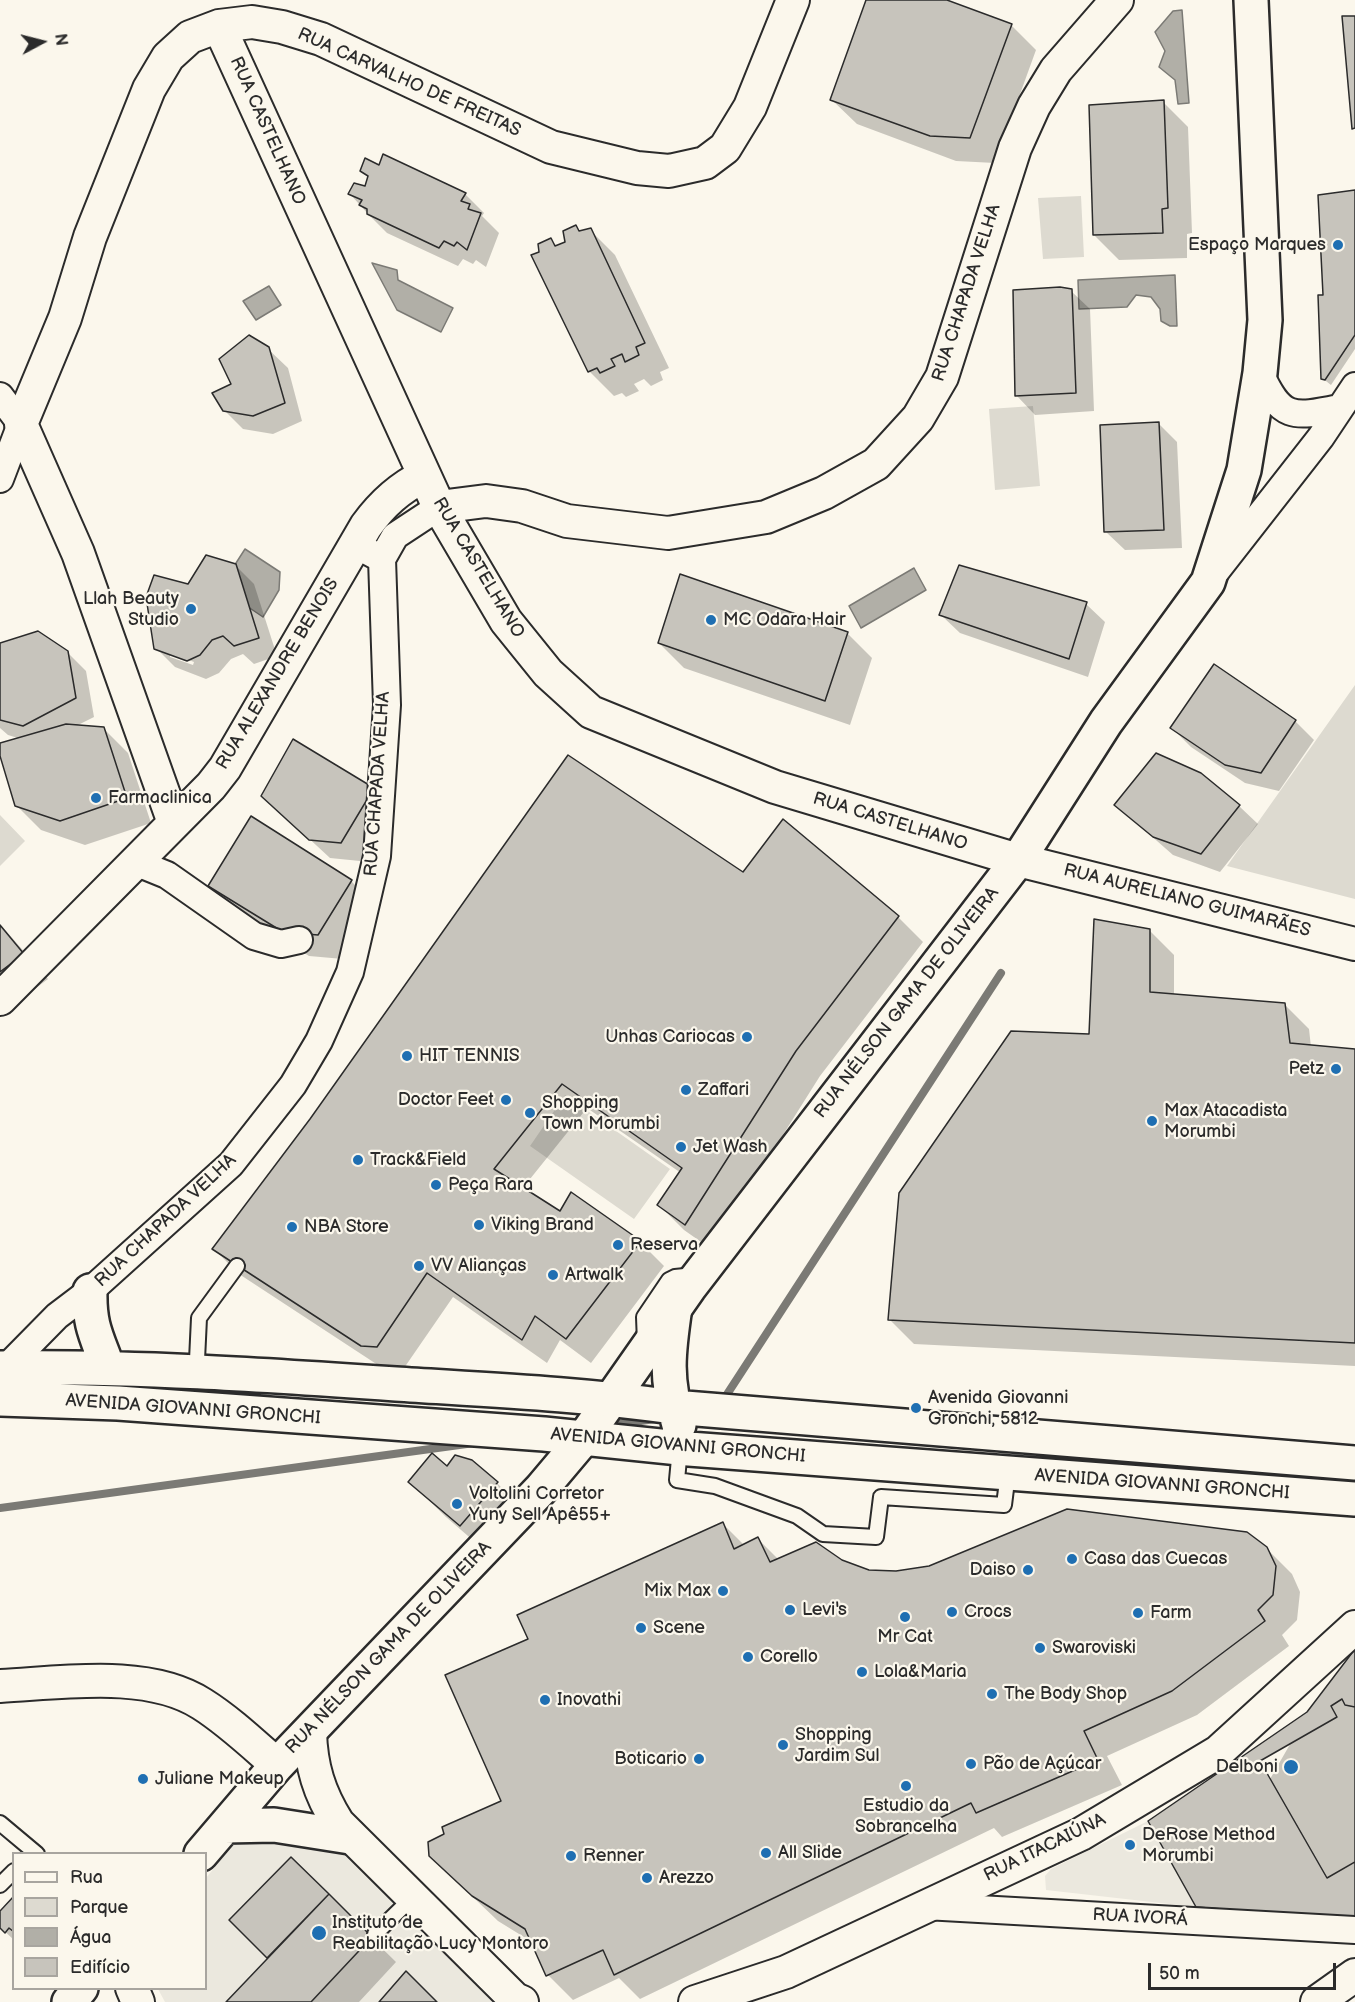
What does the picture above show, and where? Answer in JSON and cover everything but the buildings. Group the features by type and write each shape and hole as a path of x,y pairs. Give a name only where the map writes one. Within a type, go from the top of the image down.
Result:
{"main road":[{"name":"RUA NÉLSON GAMA DE OLIVEIRA","path":"203,1852 277,1765 541,1489 584,1438 675,1307 1018,860 1106,722 1208,582 1244,470 1260,373 1265,320 1251,0"},
{"path":"90,1291 89,1316 94,1337 108,1368"},
{"path":"675,1307 667,1356 673,1407 685,1448"},
{"name":"AVENIDA GIOVANNI GRONCHI","path":"2,1377 108,1368 262,1375 613,1398 673,1407 1342,1461"},
{"name":"AVENIDA GIOVANNI GRONCHI","path":"2,1377 118,1403 1355,1499"},
{"path":"1342,1461 1355,1493"},
{"path":"225,1826 274,1825 350,1837"}],"street":[{"name":"RUA CARVALHO DE FREITAS","path":"0,479 64,318 90,237 149,89 168,57 190,37 219,26 252,22 282,27 321,39 551,147 637,168 669,171 705,163 725,148 750,108 793,0"},
{"name":"RUA CHAPADA VELHA","path":"2,1377 57,1316 90,1291 231,1164 293,1086 319,1041 350,972 377,856 387,705 382,559 395,536 439,507 486,501 522,506 567,521 668,533 766,518 824,493 876,464 918,418 942,377 1015,148 1034,106 1056,70 1117,0"},
{"name":"RUA CASTELHANO","path":"219,26 439,507 506,621 548,673 591,712 775,787 1018,860"},
{"path":"1260,373 1269,393 1281,409 1304,416 1339,408"},
{"path":"1208,582 1321,437 1355,386"},
{"path":"0,396 21,424 78,553 174,823"},
{"name":"RUA ALEXANDRE BENOIS","path":"0,999 174,823 225,768 354,544 378,509 401,487 424,476"},
{"path":"354,544 382,559"},
{"name":"RUA AURELIANO GUIMARÃES","path":"1018,860 1355,944"},
{"path":"135,862 167,875 254,936 281,944 299,940"},
{"name":"RUA ITACAIÚNA","path":"695,2002 786,1972 1081,1834 1218,1752 1355,1628"},
{"path":"0,1686 94,1681 143,1684 179,1692 202,1704 277,1765"},
{"path":"310,1732 313,1771 319,1789 338,1822 350,1837 515,1999 522,2002"},
{"name":"RUA IVORÁ","path":"925,1906 1355,1930"},
{"path":"1317,2002 1355,1975"}],"lane":[{"path":"197,1360 199,1318 237,1266"},
{"path":"647,1349 644,1317 669,1280 675,1277 700,1275"},
{"path":"685,1448 677,1480 715,1486 787,1512 823,1534 876,1537 880,1497 1004,1505 1008,1473"},
{"path":"0,1823 33,1852"},
{"path":"0,1885 12,1873"},
{"path":"375,1934 413,1897"}],"shaded area":[{"name":"DeRose Method Morumbi","path":"1148,1821 1196,1907 1046,1890 1045,1876 1051,1869"},
{"name":"Instituto de Reabilitação Lucy Montoro","path":"240,1836 345,1849 504,2002 165,2002 159,1990 207,1990 207,1877"}],"green space":[{"path":"1081,196 1084,257 1043,259 1038,198"},
{"path":"1033,406 1040,486 995,490 989,409"},
{"path":"1355,685 1355,899 1227,866"},
{"path":"0,815 25,841 0,866"},
{"path":"565,1095 670,1169 634,1219 530,1146"}],"water":[{"path":"1182,10 1189,103 1178,104 1175,80 1159,67 1165,51 1155,32 1173,11"},
{"path":"372,263 397,270 398,280 453,308 441,332 397,310"},
{"path":"1175,275 1177,326 1170,326 1161,321 1160,309 1151,297 1136,295 1127,307 1079,309 1078,280"},
{"path":"269,286 281,305 256,320 243,301"},
{"path":"245,549 280,572 279,590 263,617 220,588"},
{"path":"914,568 926,590 861,628 849,606"}],"waterway":[{"path":"722,1402 1001,973"},
{"path":"605,1426 655,1419"},
{"path":"0,1508 474,1443"}],"place":[{"name":"Espaço Marques","path":"1338,245"},
{"name":"Llah Beauty Studio","path":"191,609"},
{"name":"MC Odara Hair","path":"711,620"},
{"name":"Farmaclinica","path":"96,798"},
{"name":"Unhas Cariocas","path":"747,1037"},
{"name":"HIT TENNIS","path":"407,1056"},
{"name":"Petz","path":"1336,1069"},
{"name":"Zaffari","path":"686,1090"},
{"name":"Doctor Feet","path":"506,1100"},
{"name":"Shopping Town Morumbi","path":"530,1113"},
{"name":"Max Atacadista Morumbi","path":"1152,1121"},
{"name":"Jet Wash","path":"681,1147"},
{"name":"Track&Field","path":"358,1160"},
{"name":"Peça Rara","path":"436,1185"},
{"name":"Viking Brand","path":"479,1225"},
{"name":"NBA Store","path":"292,1227"},
{"name":"Reserva","path":"618,1245"},
{"name":"VV Alianças","path":"419,1266"},
{"name":"Artwalk","path":"553,1275"},
{"name":"Avenida Giovanni Gronchi, 5812","path":"916,1408"},
{"name":"Voltolini Corretor Yuny Sell Apê55+","path":"457,1504"},
{"name":"Casa das Cuecas","path":"1072,1559"},
{"name":"Daiso","path":"1028,1570"},
{"name":"Mix Max","path":"723,1591"},
{"name":"Levi's","path":"790,1610"},
{"name":"Crocs","path":"952,1612"},
{"name":"Farm","path":"1138,1613"},
{"name":"Mr Cat","path":"905,1617"},
{"name":"Scene","path":"641,1628"},
{"name":"Swaroviski","path":"1040,1648"},
{"name":"Corello","path":"748,1657"},
{"name":"Lola&Maria","path":"862,1672"},
{"name":"The Body Shop","path":"992,1694"},
{"name":"Inovathi","path":"545,1700"},
{"name":"Shopping Jardim Sul","path":"783,1745"},
{"name":"Boticario","path":"699,1759"},
{"name":"Pão de Açúcar","path":"971,1764"},
{"name":"Delboni","path":"1291,1767"},
{"name":"Juliane Makeup","path":"143,1779"},
{"name":"Estudio da Sobrancelha","path":"906,1786"},
{"name":"DeRose Method Morumbi","path":"1130,1845"},
{"name":"All Slide","path":"766,1853"},
{"name":"Renner","path":"571,1856"},
{"name":"Arezzo","path":"647,1878"},
{"name":"Instituto de Reabilitação Lucy Montoro","path":"319,1933"}]}
